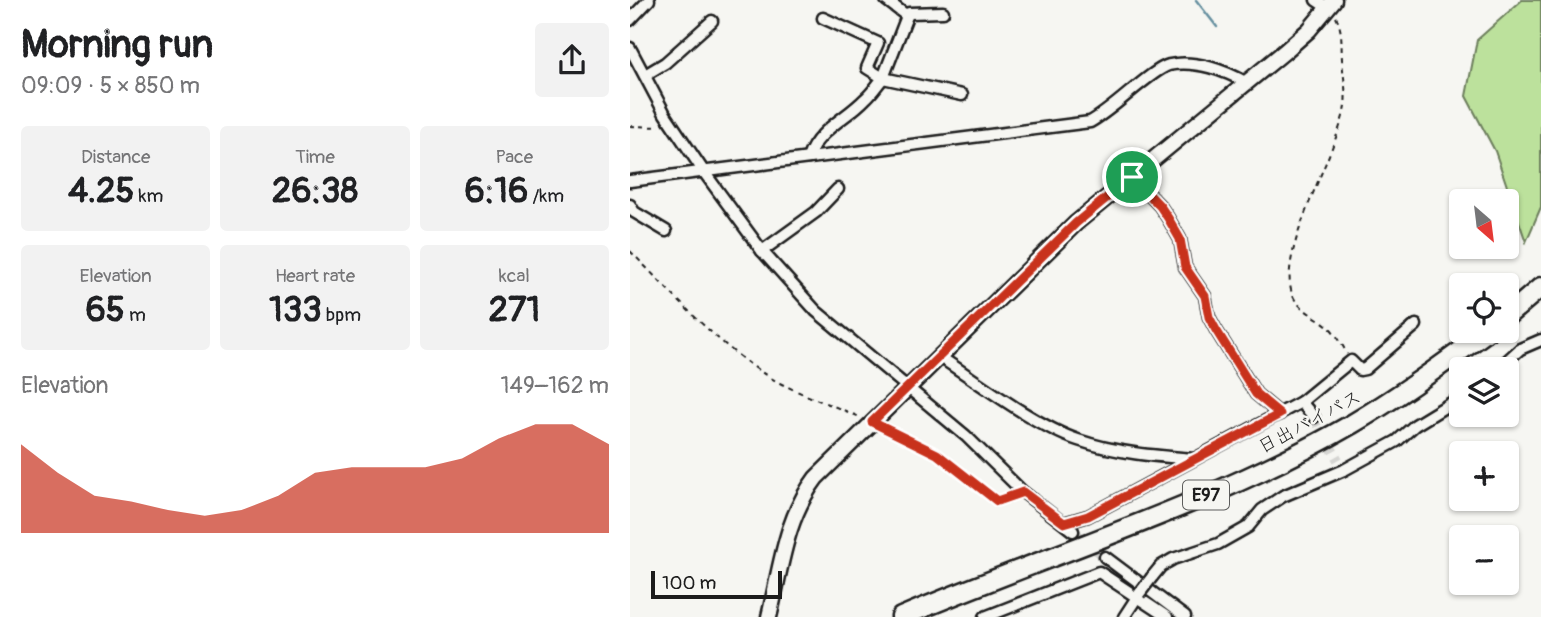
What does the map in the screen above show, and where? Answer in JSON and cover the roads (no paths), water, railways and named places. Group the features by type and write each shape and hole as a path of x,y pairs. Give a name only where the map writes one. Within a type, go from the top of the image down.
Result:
{"highway":[{"path":"1519,306 1541,287"},
{"name":"日出バイパス","path":"901,617 1156,517 1280,461 1352,424 1471,343"}],"street":[{"path":"630,20 649,0"},
{"path":"886,0 907,16"},
{"path":"769,617 791,521 805,492 905,387 940,357 1076,223 1309,30 1326,3"},
{"path":"808,158 812,146 835,123 865,100 883,78 909,13 943,12"},
{"path":"823,18 878,43 867,68 883,78 962,95"},
{"path":"645,75 665,63 712,21"},
{"path":"630,48 672,124 704,172 762,251 817,311 966,436 1023,492 1073,531"},
{"path":"630,181 1090,122 1105,114 1155,73 1169,65 1225,70 1247,83"},
{"path":"1132,177 1160,206 1180,239 1185,267 1205,296 1209,317 1216,330 1256,394 1280,414"},
{"path":"762,251 816,212 838,188"},
{"path":"630,205 634,212 666,232"},
{"path":"1064,523 1088,516 1280,414 1301,402 1351,361 1360,370 1365,369 1416,325"},
{"path":"1512,357 1520,349 1541,340"},
{"path":"940,357 1051,428 1076,440 1123,453 1197,459"},
{"path":"1301,402 1314,417"},
{"path":"1124,617 1161,566 1173,559 1218,544 1248,527 1262,510 1283,496 1344,470 1397,441 1415,425 1449,404"},
{"path":"1338,460 1344,470"},
{"path":"1105,557 1185,617"},
{"path":"985,617 1099,572 1167,617"}],"waterway":[{"path":"1196,0 1217,27"}],"tunnel":[{"path":"1314,417 1338,460"},
{"path":"1073,531 1105,557"}]}
